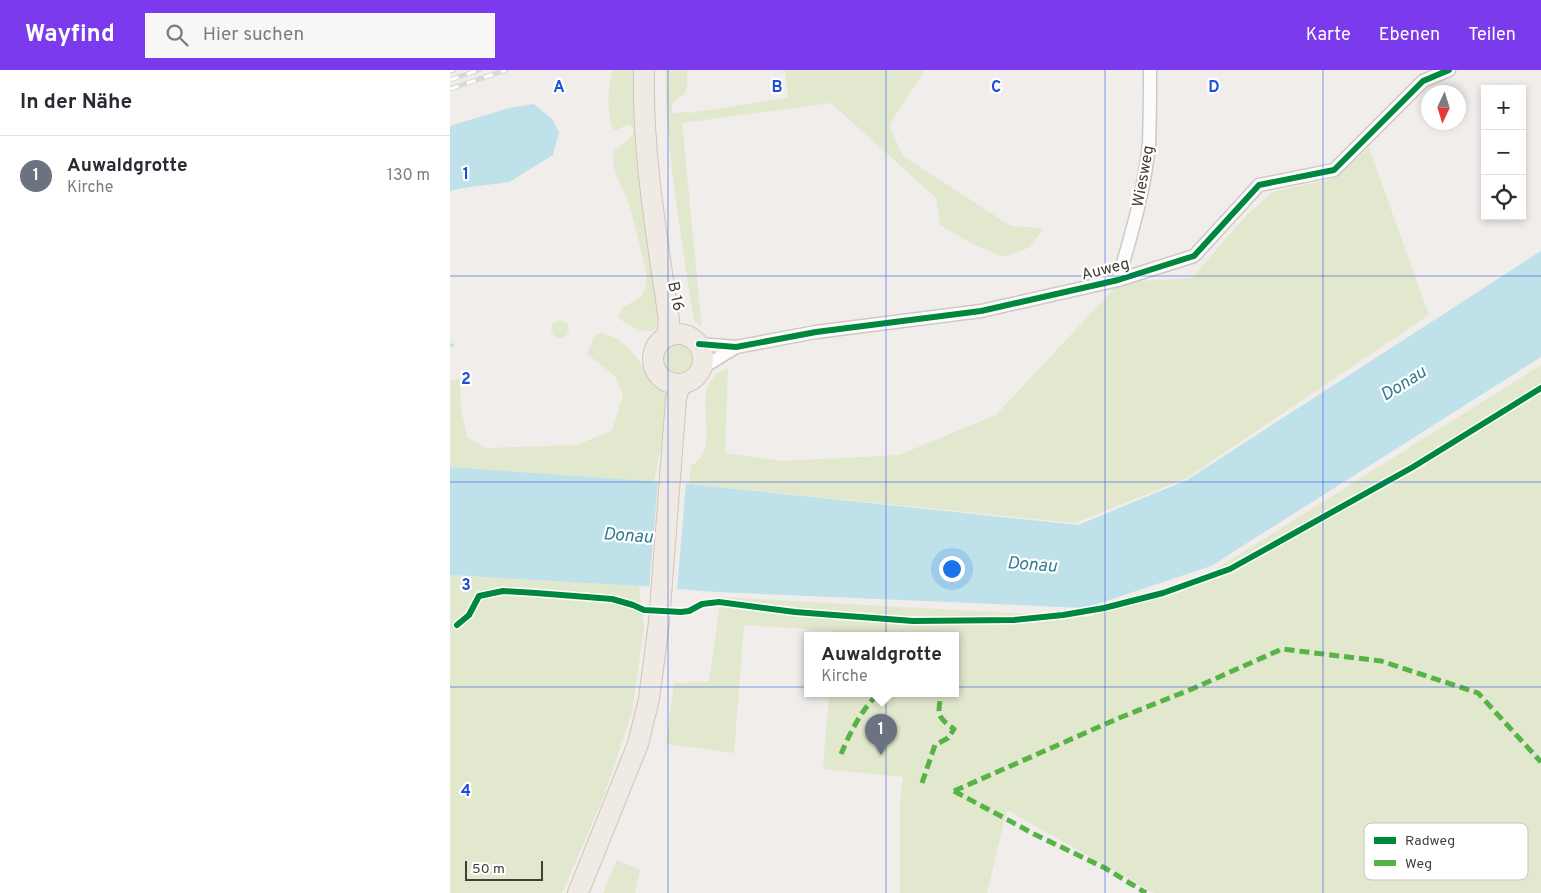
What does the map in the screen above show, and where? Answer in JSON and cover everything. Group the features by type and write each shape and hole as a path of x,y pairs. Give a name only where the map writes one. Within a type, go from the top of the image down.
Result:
{"main road":[{"name":"B 16","path":"644,70 643,116 648,182 669,320 684,338"},
{"name":"B 16","path":"652,70 653,141 669,257 684,338"},
{"name":"B 16","path":"666,299 669,257"},
{"path":"684,338 702,351 704,360 702,368 693,379 680,384 667,382 657,373 654,367 656,347 684,338"},
{"path":"578,893 638,744 649,699 658,622 676,399 680,384"}],"street":[{"name":"Wiesweg","path":"1118,280 1130,238 1146,160 1150,70"},
{"name":"Auweg","path":"684,338 736,347 816,332 981,311 1118,280 1194,256 1259,185 1334,170 1423,81 1450,70"},
{"name":"Auweg","path":"702,368 736,347"}],"green space":[{"path":"613,70 634,70 660,317 655,329 652,331 635,328 618,316 625,306 639,298 642,294 647,277 631,211 613,161 614,151 630,138 634,130 629,124 614,131 611,125 609,101"},
{"path":"665,70 687,70 685,94 677,98 672,105 672,112 676,114 788,98 785,70 925,70 889,125 903,156 1011,226 1044,228 1028,248 1004,257 973,244 940,225 936,198 831,103 682,123 702,327 695,322 691,304 678,217 668,129"},
{"path":"1369,148 1429,315 1185,479 1075,523 689,484 691,465 701,457 706,445 705,402 708,388 714,376 728,368 725,453 783,461 899,455 996,415 1120,282 1192,278 1244,218 1272,192 1332,179"},
{"path":"556,320 564,320 569,325 567,336 556,338 551,333 551,325"},
{"path":"600,333 610,336 625,345 666,396 668,415 665,451 660,451 654,482 450,467 450,380 460,379 461,408 467,437 486,448 577,445 612,430 623,395 616,377 587,354 594,337"},
{"path":"678,342 690,347 695,359 690,371 678,376 666,371 661,359 666,347"},
{"path":"1541,365 1541,893 1154,893 1007,810 987,893 900,893 900,800 903,777 823,769 829,697 959,697 959,632 833,632 744,625 734,753 666,744 674,683 709,682 721,597 1088,617 1211,572"},
{"path":"450,575 639,586 644,627 632,712 604,796 562,893 450,893"},
{"path":"617,860 640,870 635,893 603,893"}],"water":[{"path":"534,104 552,119 559,132 553,155 509,182 450,191 450,126 509,108"},
{"name":"Donau","path":"1541,251 1541,357 1211,566 1085,608 717,592 450,575 450,467 689,484 1078,525 1187,480"}],"pier":[{"path":"658,480 686,482 677,591 649,589"}],"railway":[{"path":"450,71 454,70"},
{"path":"450,80 479,70"},
{"path":"450,89 506,70"}],"marked path":[{"path":"954,791 1282,649 1381,661 1478,693 1541,762"},
{"path":"841,754 862,713 875,697"},
{"path":"922,783 935,745 948,738 954,729 941,718 939,711 940,697"},
{"path":"954,791 1034,834 1105,868 1146,893"}],"cycle path":[{"path":"699,344 736,347 816,332 981,311 1118,280 1194,256 1259,185 1334,170 1423,81 1449,70"},
{"path":"457,625 469,615 479,596 503,591 612,599 644,610 681,612 689,611 702,604 719,602 795,612 913,621 1014,620 1063,615 1104,608 1163,593 1230,569 1413,467 1541,388"}],"place":[{"name":"Auwaldgrotte","path":"881,755"}]}
